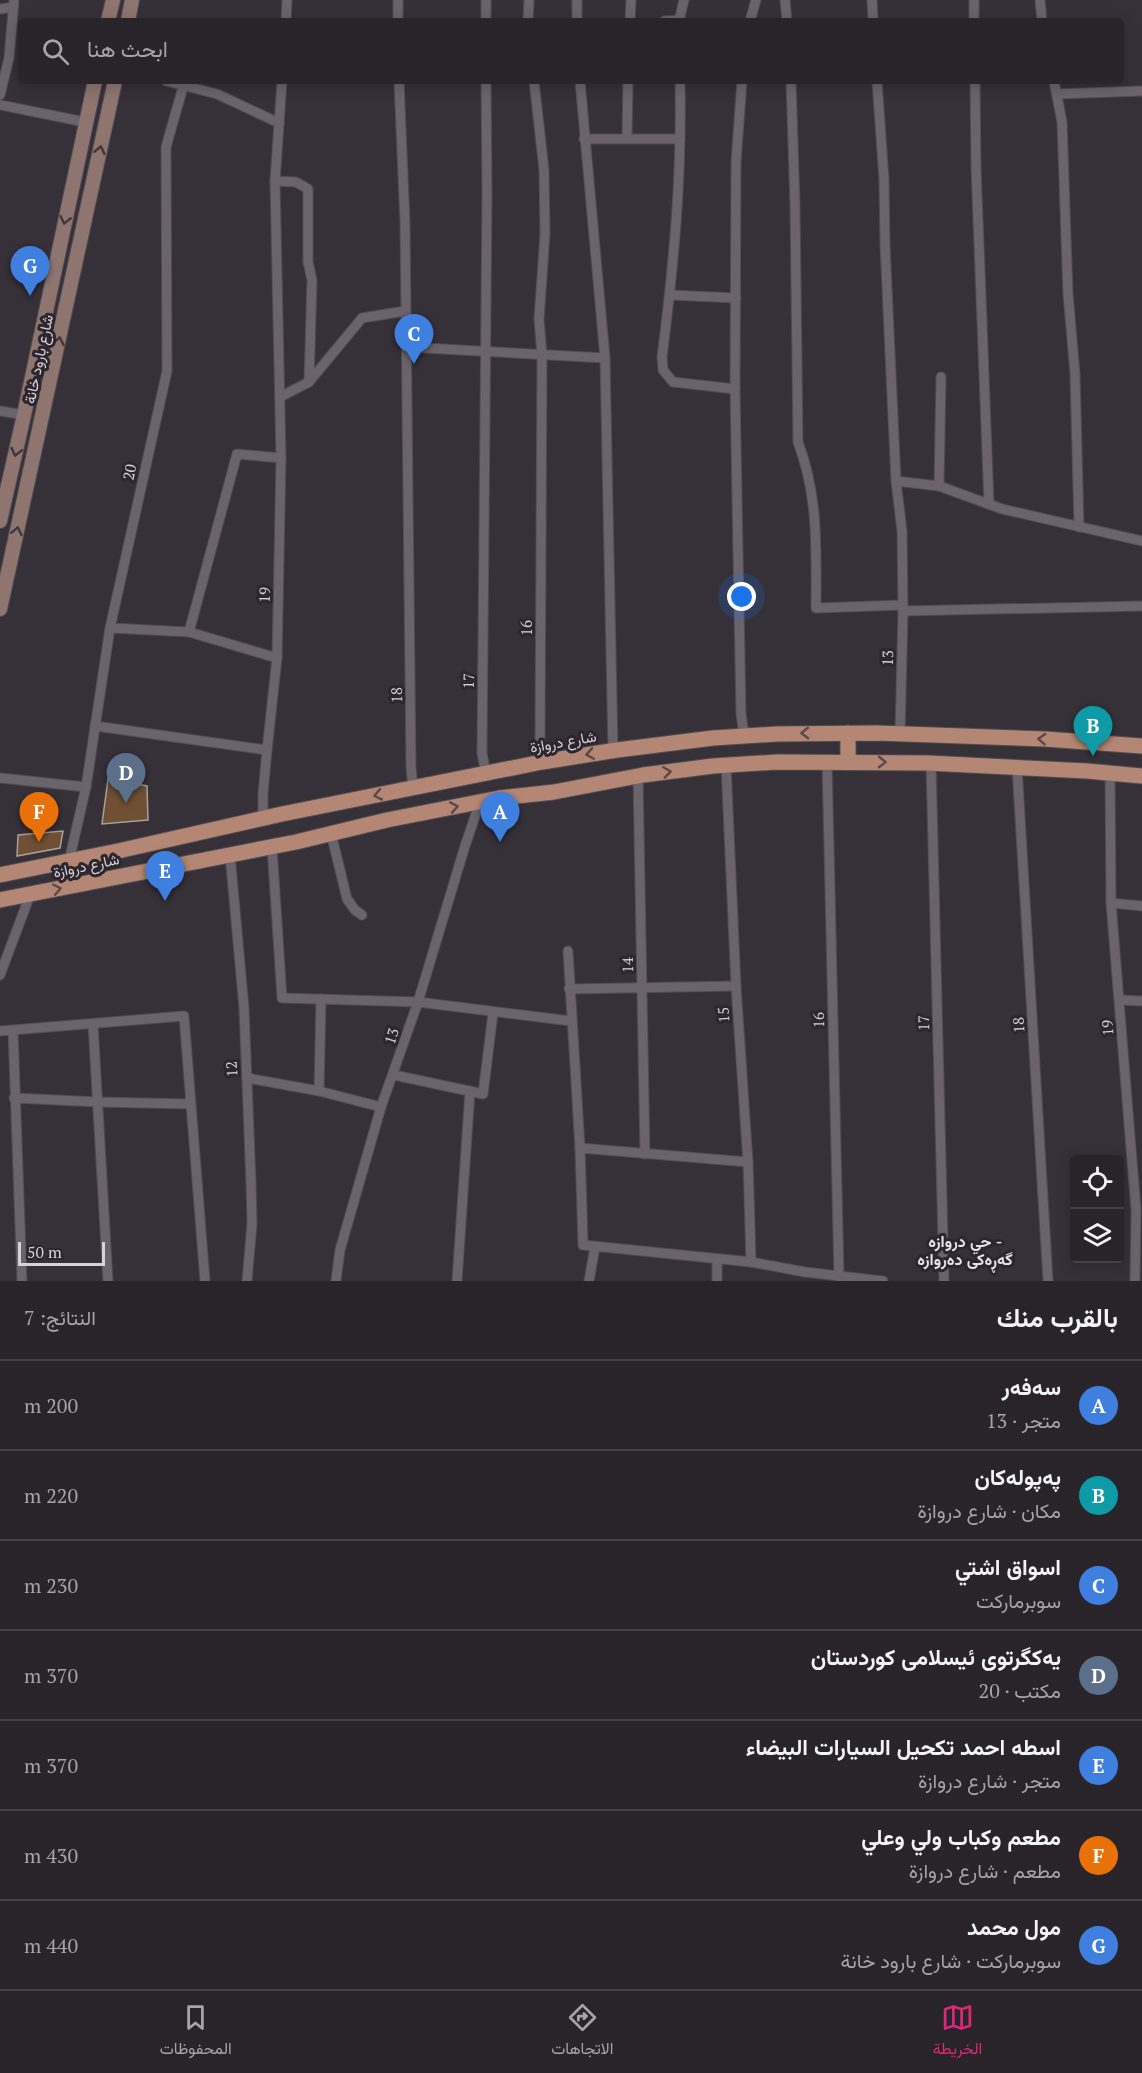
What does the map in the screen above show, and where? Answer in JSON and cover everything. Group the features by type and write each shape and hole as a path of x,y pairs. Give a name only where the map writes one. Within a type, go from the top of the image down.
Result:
{"main road":[{"path":"111,10 128,18 132,0"},
{"name":"شارع بارود خانة","path":"0,521 94,84"},
{"name":"شارع بارود خانة","path":"0,609 114,84"},
{"path":"848,733 848,762"},
{"name":"شارع دروازة","path":"0,875 264,818 542,762 613,750 744,735 900,734 1045,739 1142,747"},
{"name":"شارع دروازة","path":"0,900 272,847 387,820 480,802 638,776 726,765 827,762 931,764 1017,767 1142,776"},
{"path":"0,869 22,870"}],"street":[{"path":"286,18 287,0"},
{"path":"398,0 398,18"},
{"path":"486,0 486,18"},
{"path":"528,18 529,0"},
{"path":"577,0 577,18"},
{"path":"630,18 631,0"},
{"path":"680,18 684,0"},
{"path":"751,18 756,0"},
{"path":"785,0 787,18"},
{"path":"872,0 873,18"},
{"path":"974,0 974,18"},
{"path":"1041,0 1042,18"},
{"path":"0,9 13,3 9,58 0,95"},
{"path":"174,84 217,94 279,123"},
{"name":"19","path":"264,818 263,794 277,658 281,458 275,181 282,84"},
{"name":"18","path":"399,84 405,223 413,788"},
{"name":"17","path":"486,84 482,753 486,774"},
{"name":"16","path":"534,84 544,170 545,234 539,319 542,354 540,741 542,762"},
{"path":"580,84 605,358 613,750"},
{"path":"627,138 628,84"},
{"path":"680,84 676,236 662,357 663,370 673,382 735,389"},
{"path":"742,84 736,162 735,389 741,714 744,735"},
{"path":"791,84 798,442 807,466 816,519 816,608 1142,606"},
{"name":"13","path":"877,84 884,178 896,482 902,531 900,734"},
{"path":"975,84 989,504"},
{"path":"1055,84 1062,122 1068,294 1075,374 1079,527"},
{"name":"20","path":"69,861 86,788 110,628 167,371 166,147 183,87"},
{"path":"1058,94 1142,91"},
{"path":"0,105 85,122"},
{"path":"584,139 680,139"},
{"path":"275,181 296,182 308,189 308,262 312,280 309,382"},
{"path":"670,295 736,298"},
{"path":"279,397 309,382 362,318 405,311"},
{"path":"406,347 605,358"},
{"path":"939,486 942,377"},
{"path":"0,411 24,415"},
{"path":"189,632 237,454 281,458"},
{"path":"896,482 939,486 989,504 1142,541"},
{"path":"110,628 189,632 277,658"},
{"path":"96,726 267,750"},
{"name":"16","path":"827,762 839,1276"},
{"name":"17","path":"931,764 944,1281"},
{"name":"15","path":"726,765 736,986 748,1162 751,1262"},
{"name":"18","path":"1017,767 1048,1281"},
{"name":"19","path":"1110,773 1111,903 1136,1210 1135,1281"},
{"name":"14","path":"638,776 645,1154"},
{"path":"0,778 86,788"},
{"name":"13","path":"336,1281 340,1250 381,1107 418,1002 480,802"},
{"path":"332,833 347,900 362,915"},
{"path":"272,847 282,998 418,1002 571,1021"},
{"name":"12","path":"230,855 244,1008 247,1078 252,1224 247,1281"},
{"path":"0,975 30,895"},
{"path":"1111,903 1142,906"},
{"path":"568,951 580,1148 583,1245 751,1262 805,1277 839,1276 884,1281"},
{"path":"569,989 736,986"},
{"path":"319,1091 321,999"},
{"path":"1120,1000 1142,1001"},
{"path":"394,1075 483,1094 493,1013"},
{"path":"0,1031 184,1016 205,1281"},
{"path":"93,1024 108,1281"},
{"path":"13,1031 22,1281"},
{"path":"247,1078 319,1091 381,1107"},
{"path":"457,1281 470,1091"},
{"path":"14,1098 190,1104"},
{"path":"580,1148 748,1162"},
{"path":"589,1281 595,1247"},
{"path":"717,1259 717,1281"}],"building":[{"path":"108,779 147,786 148,820 102,824"},
{"path":"63,831 60,848 17,856 18,835"}],"place":[{"name":"مول محمد","path":"30,296"},
{"name":"اسواق اشتي","path":"414,364"},
{"name":"پەپولەکان","path":"1093,756"},
{"name":"یەکگرتوی ئیسلامی کوردستان","path":"126,803"},
{"name":"مطعم وكباب ولي وعلي","path":"39,842"},
{"name":"سەفەر","path":"500,842"},
{"name":"اسطه احمد تكحيل السيارات البيضاء","path":"165,901"}],"district":[{"name":"حي دروازه - گەڕەکی دەروازە","path":"965,1250"}]}
